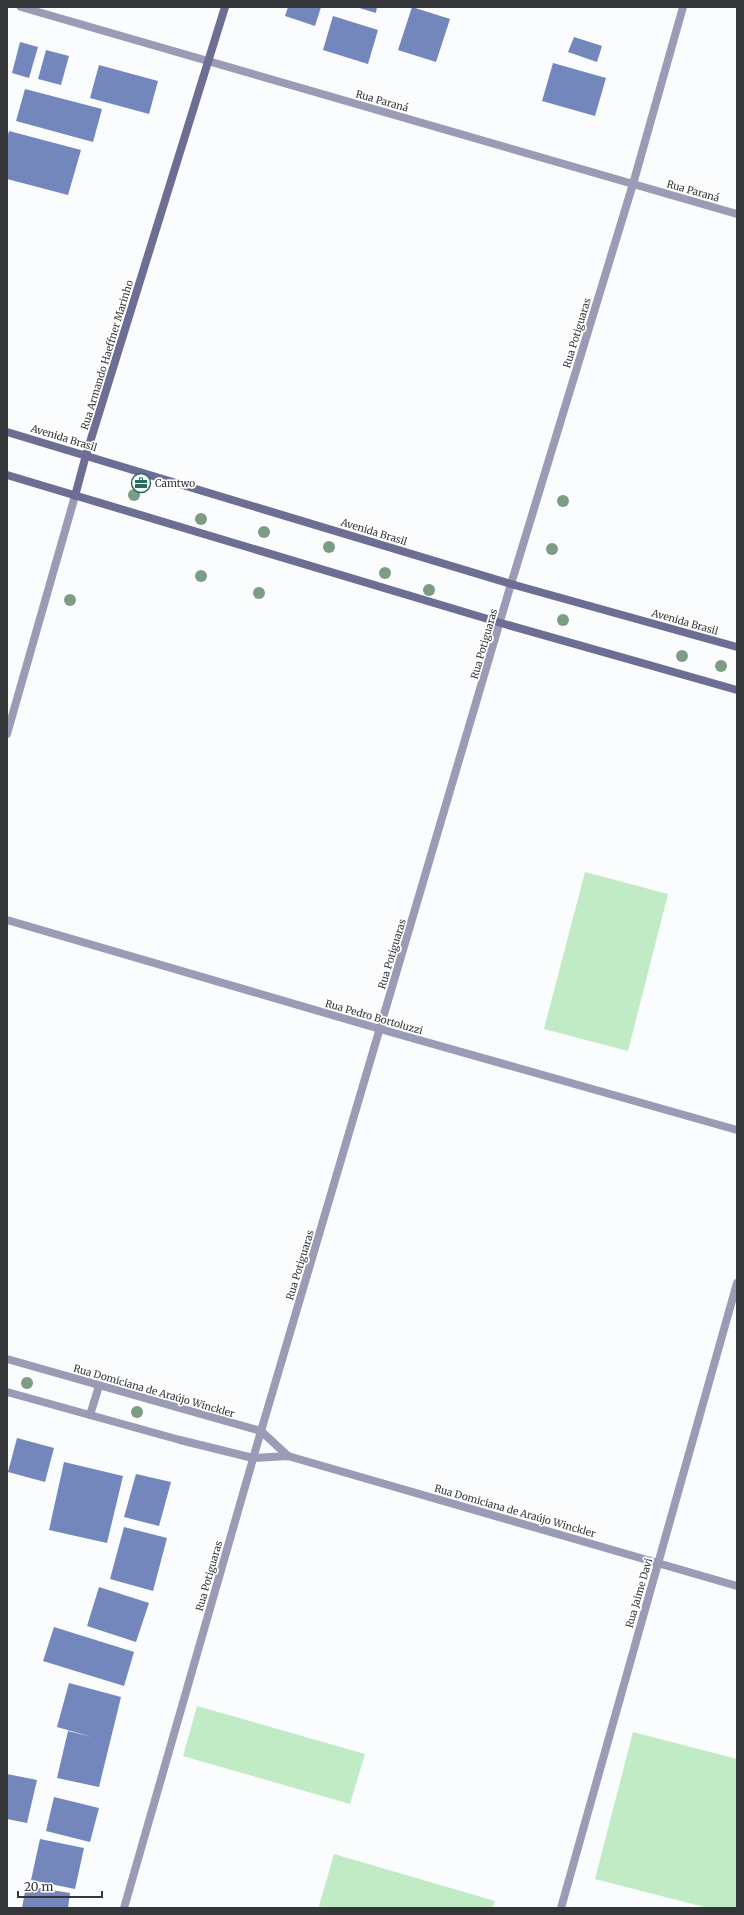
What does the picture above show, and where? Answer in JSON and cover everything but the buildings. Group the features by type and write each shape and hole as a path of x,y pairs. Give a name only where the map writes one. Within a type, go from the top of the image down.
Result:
{"main road":[{"name":"Rua Armando Haeffner Marinho","path":"75,496 86,455 225,7"},
{"name":"Avenida Brasil","path":"7,432 511,584 737,647"},
{"path":"7,475 501,623 737,690"}],"street":[{"name":"Rua Paraná","path":"21,7 737,214"},
{"name":"Rua Potiguaras","path":"124,1908 261,1431 501,623 511,584 633,184 683,7"},
{"name":"Rua Armando Haeffner Marinho","path":"7,734 75,496"},
{"name":"Rua Pedro Bortoluzzi","path":"7,920 380,1029 737,1130"},
{"name":"Rua Jaime Davi","path":"561,1908 737,1283"},
{"name":"Rua Domiciana de Araújo Winckler","path":"7,1359 261,1431 288,1456"},
{"path":"90,1415 99,1386"},
{"name":"Rua Domiciana de Araújo Winckler","path":"7,1392 254,1458 288,1456 737,1586"}],"green space":[{"path":"585,872 668,894 628,1051 544,1029"},
{"path":"197,1706 365,1754 350,1804 183,1756"},
{"path":"633,1732 737,1759 737,1908 708,1908 595,1879"},
{"path":"334,1854 495,1901 492,1908 326,1908 319,1906"}],"place":[{"name":"Camtwo","path":"141,483"}]}
